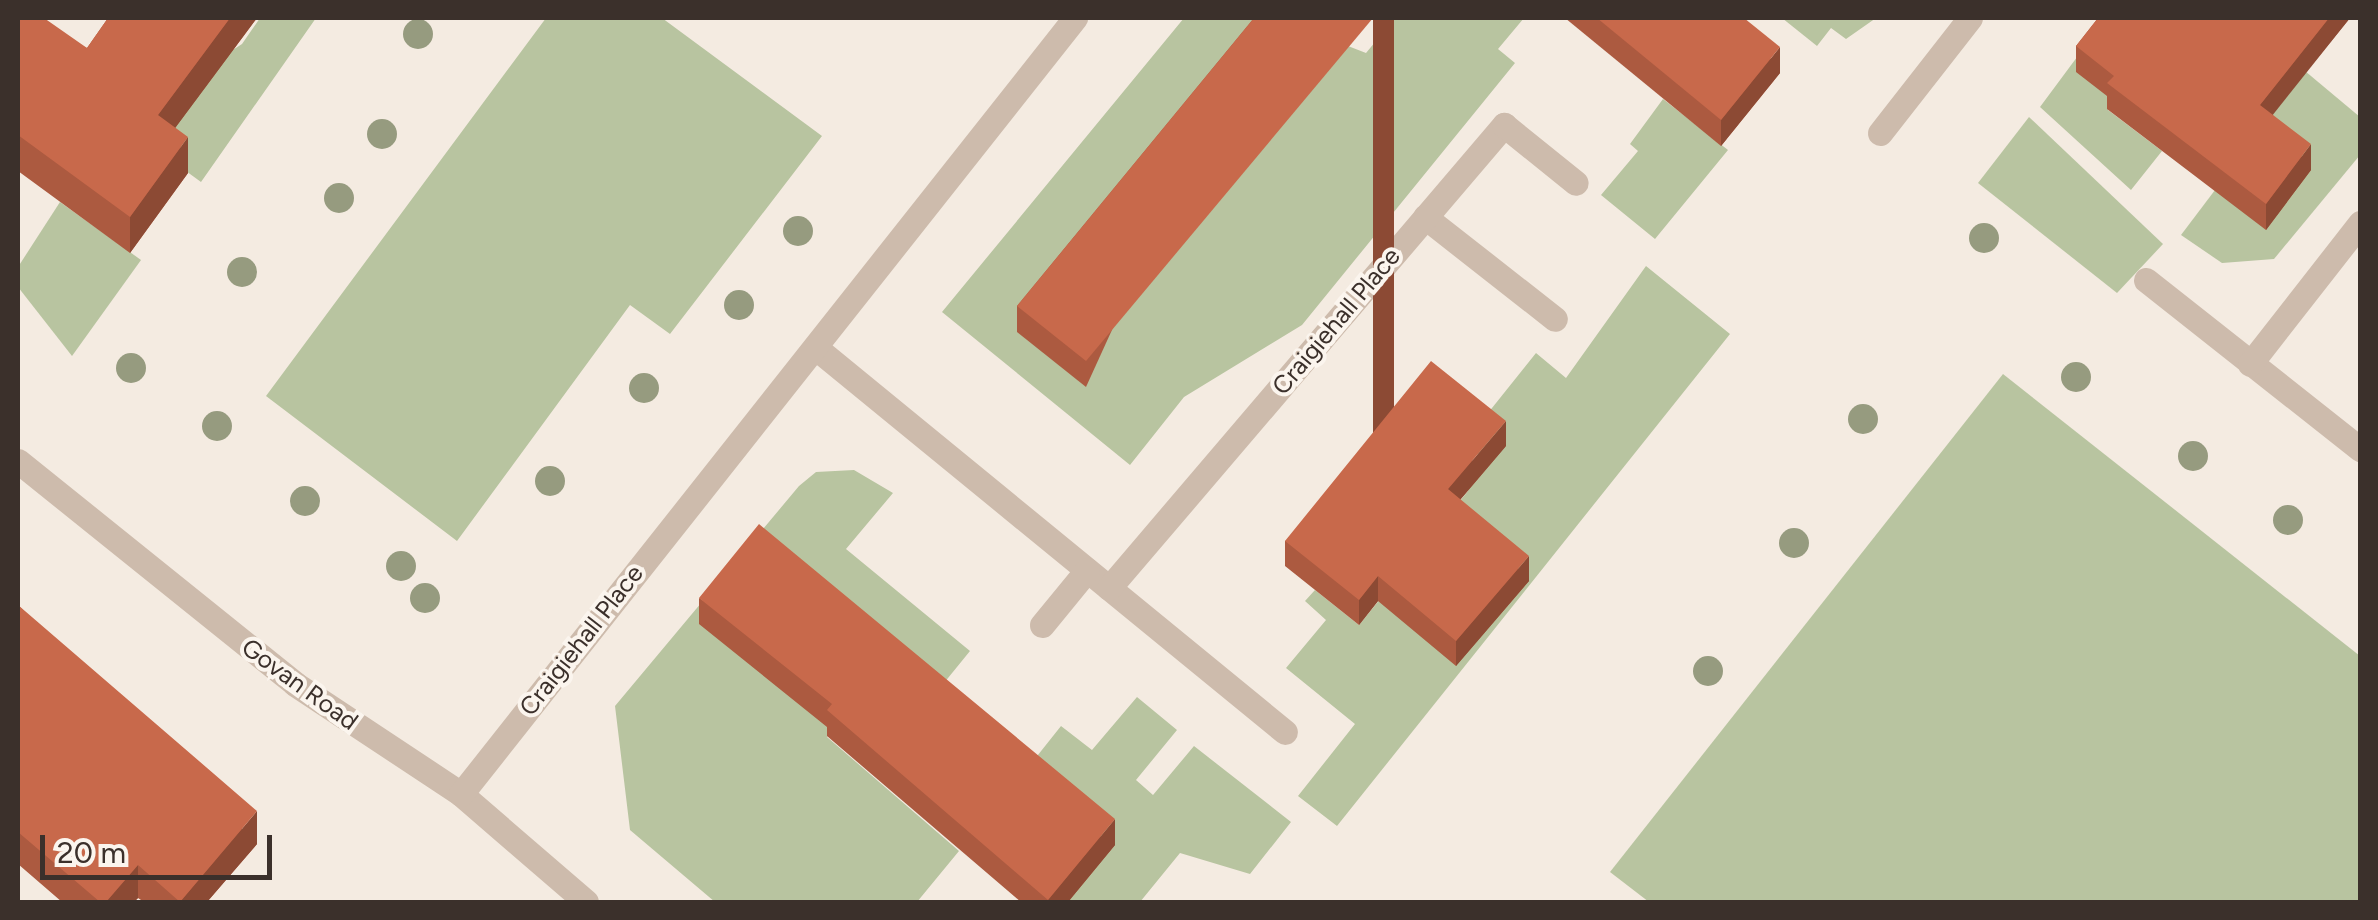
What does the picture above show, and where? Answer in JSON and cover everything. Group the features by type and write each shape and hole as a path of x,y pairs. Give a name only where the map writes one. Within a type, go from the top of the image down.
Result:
{"street":[{"name":"Craigiehall Place","path":"461,794 1076,18"},
{"path":"1880,134 1970,18"},
{"name":"Craigiehall Place","path":"1110,588 1504,125 1576,183"},
{"path":"1425,217 1556,320"},
{"path":"2250,364 2360,223"},
{"path":"2146,280 2360,449"},
{"path":"816,348 1285,732"},
{"name":"Govan Road","path":"18,460 294,684 461,794 586,902"},
{"path":"1042,626 1087,570"}],"green space":[{"path":"260,18 316,18 201,182 120,123 242,44"},
{"path":"546,18 662,18 822,136 670,334 630,305 457,541 266,396"},
{"path":"1184,18 1276,18 1366,53 1395,18 1524,18 1498,49 1515,63 1302,325 1184,397 1130,465 942,312"},
{"path":"1782,18 1876,18 1846,39 1831,28 1817,46"},
{"path":"2106,18 2108,110 2162,151 2131,190 2040,107"},
{"path":"2305,71 2360,117 2360,155 2274,259 2222,263 2181,235"},
{"path":"1663,99 1728,150 1655,239 1601,195 1638,151 1630,144"},
{"path":"2029,117 2163,244 2117,293 1978,183"},
{"path":"60,202 141,260 72,356 18,287 18,267"},
{"path":"1646,266 1730,334 1337,826 1298,796 1355,724 1286,668 1326,620 1305,601 1315,590 1359,625 1468,491 1488,413 1536,353 1566,378"},
{"path":"2003,374 2360,656 2360,902 1649,902 1610,872"},
{"path":"854,470 893,493 846,549 970,651 935,694 892,658 827,737 959,851 917,902 715,902 630,830 615,706 799,486 816,472"},
{"path":"1137,697 1177,730 1136,780 1153,795 1194,746 1291,822 1250,874 1180,853 1140,902 1068,902 1026,770 1061,726 1092,750"}],"building":[{"path":"18,18 44,18 87,48 108,18 230,18 158,115 188,137 130,217 18,135"},
{"path":"1254,18 1373,18 1086,361 1017,306"},
{"path":"1597,18 1744,18 1780,47 1721,120"},
{"path":"2098,18 2329,18 2260,105 2311,144 2266,204 2107,83 2114,76 2076,46"},
{"path":"1431,361 1506,421 1448,489 1529,556 1456,641 1378,576 1359,600 1285,541"},
{"path":"759,524 1115,819 1048,900 827,710 832,704 699,598"},
{"path":"18,605 257,811 180,902 138,865 106,902 100,902 18,832"}]}
